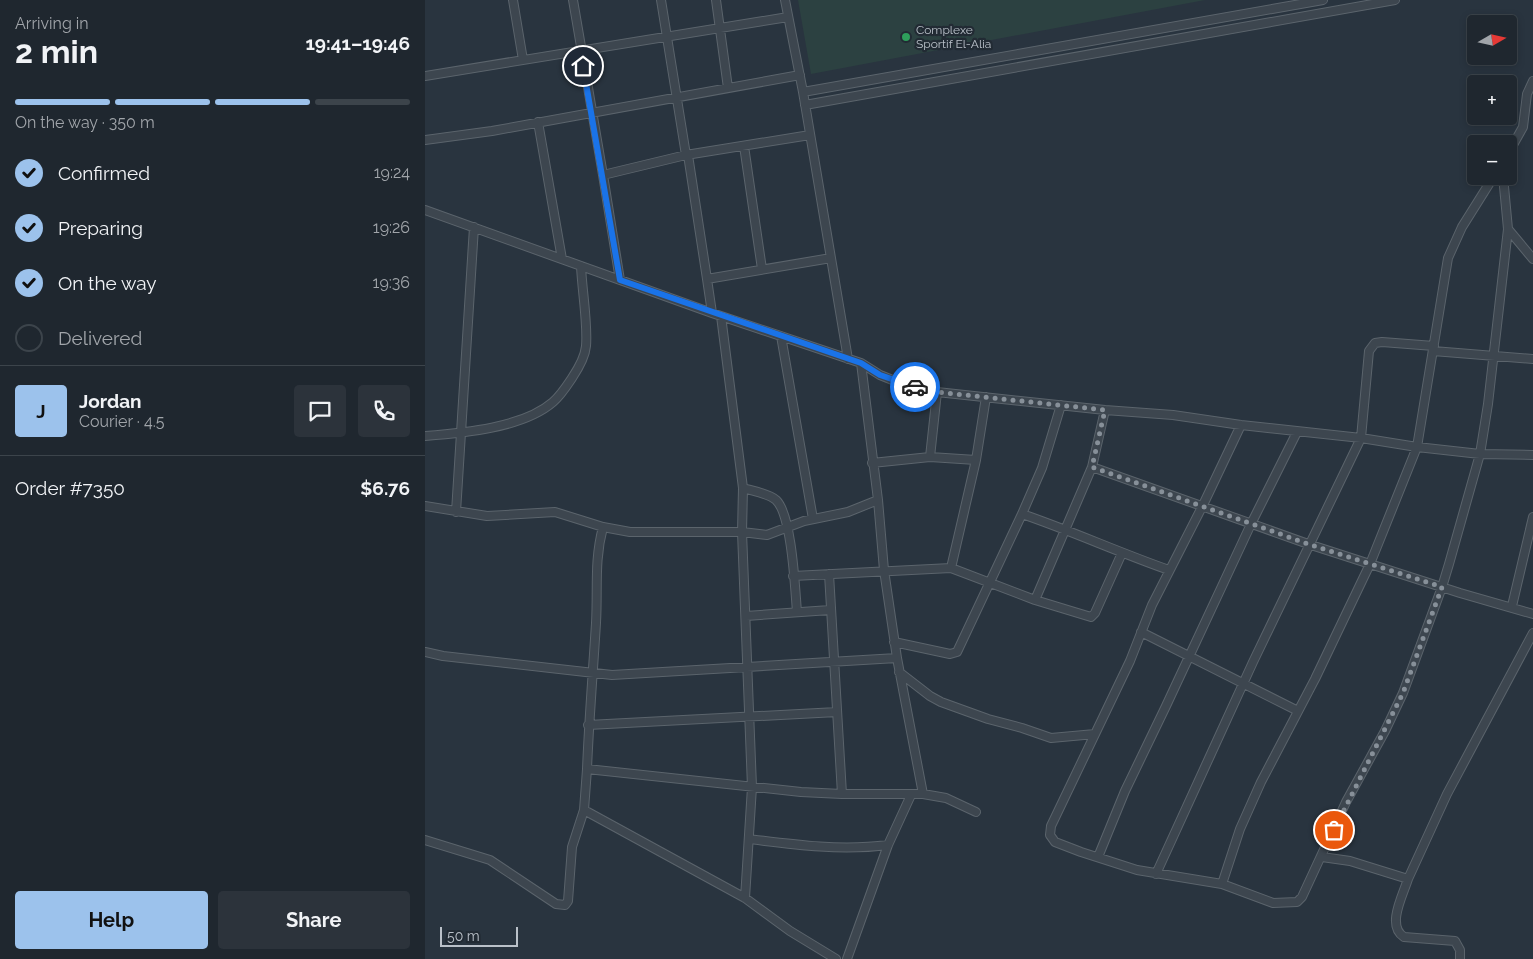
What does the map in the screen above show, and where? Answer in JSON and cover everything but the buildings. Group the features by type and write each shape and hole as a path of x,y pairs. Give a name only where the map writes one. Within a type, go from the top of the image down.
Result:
{"street":[{"path":"513,0 523,60"},
{"path":"573,0 620,280"},
{"path":"661,0 675,98 687,155 712,312"},
{"path":"716,0 728,88"},
{"path":"785,0 803,92 848,359"},
{"path":"803,92 1323,0"},
{"path":"805,105 1395,0"},
{"path":"425,76 788,17"},
{"path":"425,140 592,113 799,75"},
{"path":"1517,138 1523,127 1527,94 1533,81"},
{"path":"538,122 562,259"},
{"path":"603,175 687,155 810,135"},
{"path":"744,146 762,269"},
{"path":"1221,884 1240,829 1261,782 1298,712 1370,564 1417,447 1423,400 1434,348 1441,290 1448,258 1462,227 1488,185"},
{"path":"1241,425 1203,505 1169,570 1130,661 1050,831 1055,842 1156,874 1221,884 1273,902 1297,902 1302,897 1346,802 1385,731 1403,693 1442,587 1479,454 1495,355 1508,228 1504,185"},
{"path":"425,210 721,316 861,363 880,375 900,383 937,392 1105,410 1173,415 1479,454 1533,455"},
{"path":"456,512 474,227"},
{"path":"1508,228 1533,259"},
{"path":"707,279 831,258"},
{"path":"425,436 461,433 509,422 530,415 552,403 564,391 575,373 586,347 581,266"},
{"path":"721,316 743,488 742,532 752,787 745,898"},
{"path":"781,336 813,519"},
{"path":"1156,874 1242,684 1311,545 1361,438 1367,358 1372,346 1382,342 1533,359"},
{"path":"861,363 894,642 923,794"},
{"path":"930,457 937,392"},
{"path":"951,568 976,460 986,397"},
{"path":"894,642 950,654 957,652 1042,468 1061,405"},
{"path":"1035,600 1092,467 1105,410"},
{"path":"1098,857 1125,792 1167,706 1188,657 1297,432"},
{"path":"872,463 930,457 976,460"},
{"path":"1092,467 1311,545 1533,614"},
{"path":"743,488 775,500 788,528 797,612"},
{"path":"425,506 487,516 555,512 603,527 630,532 742,532 761,536 813,519 848,512 878,500"},
{"path":"1022,514 1066,529 1122,553 1169,570"},
{"path":"1512,606 1533,517"},
{"path":"425,840 490,860 556,904 565,905 567,901 572,847 584,810 591,673 596,621 596,564 603,527"},
{"path":"793,576 951,568 1035,600 1091,617 1122,553"},
{"path":"829,574 842,794"},
{"path":"746,616 830,610"},
{"path":"1141,632 1298,712"},
{"path":"1460,959 1460,950 1455,940 1404,937 1396,929 1396,918 1408,880 1447,794 1533,633"},
{"path":"425,652 443,656 612,675 897,658"},
{"path":"899,672 936,699 988,719 1051,738 1095,734"},
{"path":"588,725 837,712"},
{"path":"587,769 752,787 842,794 923,794 946,798 976,812"},
{"path":"847,959 889,845 911,795"},
{"path":"584,810 745,898 790,931 836,959"},
{"path":"749,839 817,848 860,848 889,845"},
{"path":"1321,857 1350,861 1408,880"}],"green space":[{"name":"Complexe Sportif El-Alia","path":"798,0 1205,0 811,74"}],"way so far":[{"path":"915,387 937,392 1105,410 1092,467 1311,545 1442,587 1403,693 1385,731 1346,802 1334,830"}],"place":[{"name":"Complexe Sportif El-Alia","path":"906,37"}],"route":[{"path":"583,66 606,188 620,280 861,363 880,375 915,387"}]}
